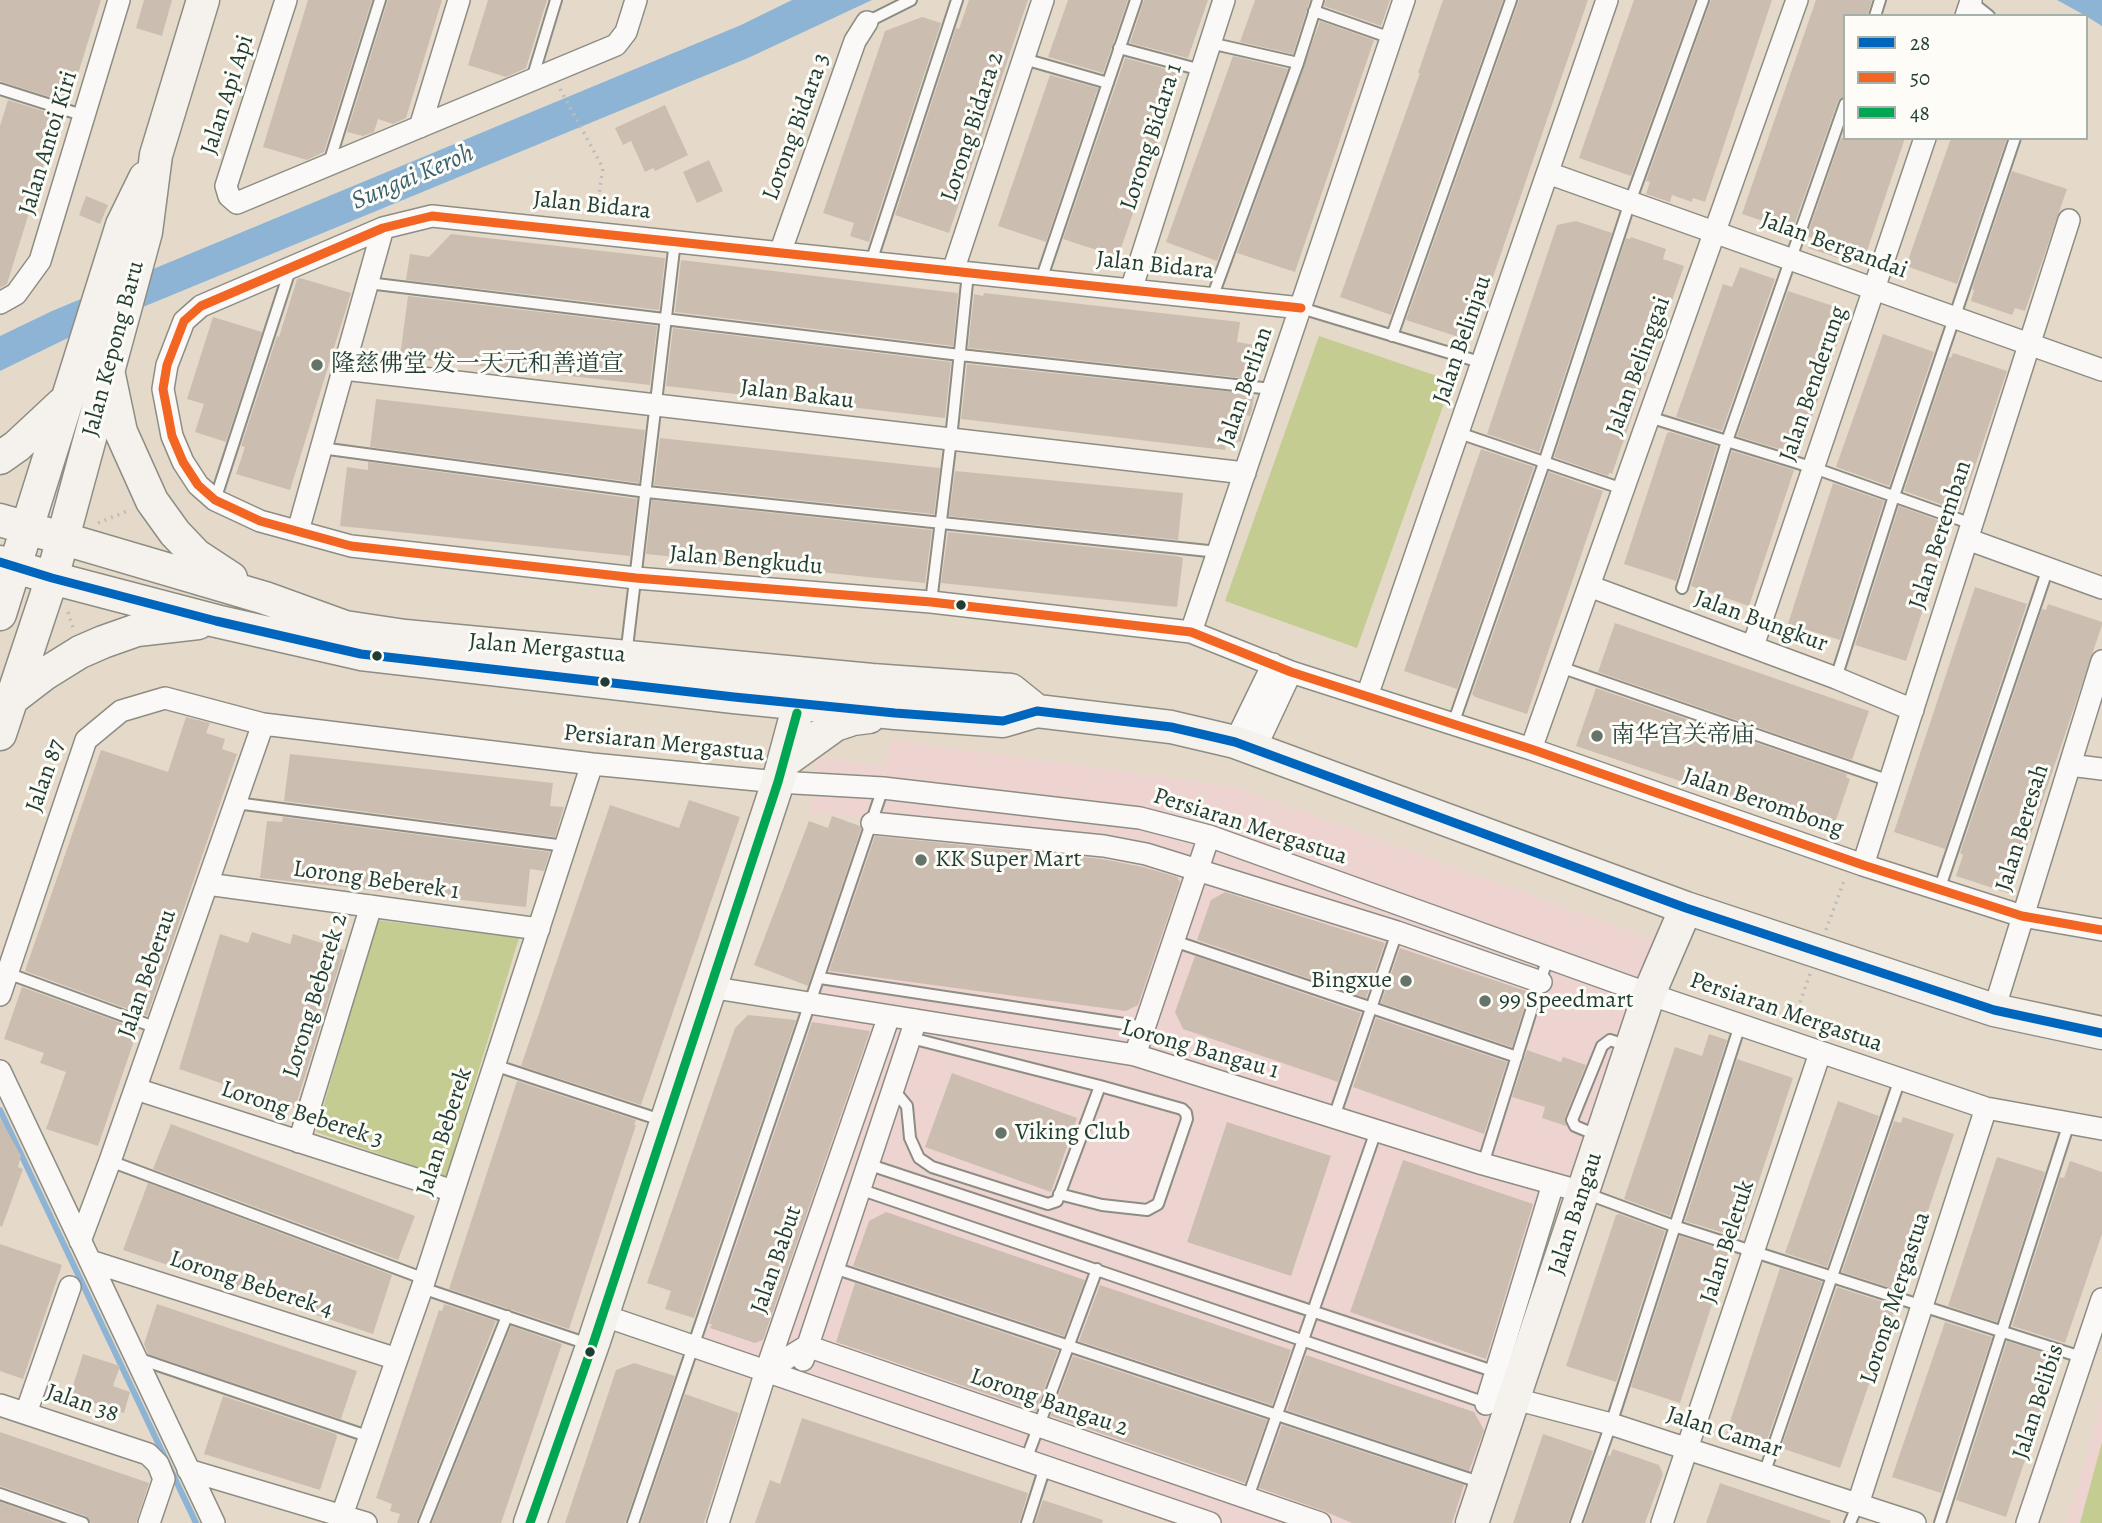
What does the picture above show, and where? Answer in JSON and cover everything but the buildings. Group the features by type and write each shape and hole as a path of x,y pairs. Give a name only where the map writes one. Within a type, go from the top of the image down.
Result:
{"main road":[{"name":"Jalan Kepong Baru","path":"0,734 52,578 99,362 134,229 202,0"},
{"name":"Jalan Kepong Baru","path":"0,614 13,525 65,402 99,362"},
{"path":"99,362 121,432 152,501 175,533 196,555 265,598"},
{"path":"0,458 65,402"},
{"name":"Jalan Mergastua","path":"13,525 265,598 345,627 405,636 872,680 1011,690 1037,711"},
{"name":"Jalan Mergastua","path":"7,564 216,621 362,654 895,713 1003,721 1037,711 1171,727 1245,746 1686,908 1994,1010 2102,1033"},
{"path":"13,698 61,663 103,642 137,630 216,621"},
{"path":"765,669 780,681 799,704"},
{"path":"530,1523 593,1345 781,771 799,704 824,691 872,680"},
{"path":"734,697 759,714 769,725 777,739 781,771"},
{"path":"781,771 835,725 853,719 895,713"},
{"name":"Jalan Bangau","path":"1472,1523 1568,1188 1602,1137 1649,994 1686,908"}],"street":[{"name":"Jalan Antoi Kiri","path":"8,298 40,261 119,0"},
{"name":"Jalan Api Api","path":"286,0 226,186 229,196 237,203 328,165"},
{"path":"421,127 459,0"},
{"path":"328,165 616,45 626,32 636,0"},
{"name":"Lorong Bidara 2","path":"960,272 1043,0"},
{"name":"Lorong Bidara 1","path":"1131,290 1224,0"},
{"name":"Jalan Berlian","path":"1191,632 1404,0"},
{"name":"Jalan Belinjau","path":"1367,696 1607,0"},
{"name":"Jalan Belinggai","path":"1531,749 1797,0"},
{"name":"Lorong Bidara 3","path":"780,253 855,41 867,22"},
{"name":"Jalan Benderung","path":"1753,646 1924,140"},
{"name":"Jalan Bergandai","path":"1548,173 2102,370"},
{"name":"Jalan Bidara","path":"298,531 260,521 215,500 198,485 183,461 172,436 163,389 167,365 184,321 201,306 383,228 432,216 1301,308"},
{"name":"Jalan Beremban","path":"1863,865 2069,220"},
{"path":"298,531 383,228"},
{"name":"Jalan Bakau","path":"344,369 1245,473"},
{"name":"Jalan Bengkudu","path":"298,531 352,546 636,578 931,602 1191,632"},
{"path":"1970,532 2048,568 2102,588"},
{"name":"Jalan Bungkur","path":"1589,586 1753,646 1913,710"},
{"name":"Jalan Berombong","path":"1191,632 1282,668 1531,749 1939,890 2022,916 2102,930"},
{"name":"Jalan Beresah","path":"1994,1010 2102,661"},
{"path":"1245,746 1282,668"},
{"name":"Jalan 87","path":"0,995 86,740 121,711 165,698 263,724"},
{"name":"Persiaran Mergastua","path":"263,724 592,764 781,771 883,788 1140,818 1209,836 1649,994 1899,1080 1986,1108 2102,1129"},
{"name":"Jalan Beberau","path":"80,1241 136,1090 263,724"},
{"name":"Jalan Beberek","path":"342,1515 423,1284 592,764"},
{"path":"2070,765 2102,769"},
{"path":"872,822 1104,846 1146,854 1397,932 1541,982"},
{"path":"1135,1055 1209,836"},
{"name":"Lorong Beberek 1","path":"207,884 538,929"},
{"name":"Lorong Beberek 2","path":"299,1142 371,906"},
{"name":"Lorong Bangau 1","path":"709,988 889,1016 913,1029 1135,1055 1568,1188"},
{"name":"Jalan Babut","path":"718,1523 766,1371 889,1016"},
{"path":"796,1382 913,1029"},
{"name":"Jalan Beletuk","path":"1662,1523 1820,1053"},
{"path":"0,1071 214,1523"},
{"name":"Lorong Beberek 3","path":"136,1090 453,1191"},
{"name":"Lorong Mergastua","path":"1854,1514 1986,1108"},
{"path":"1504,1405 1496,1372 1568,1188"},
{"name":"Lorong Beberek 4","path":"90,1261 397,1359"},
{"path":"26,1413 70,1287"},
{"name":"Jalan Belibis","path":"2027,1523 2102,1298"},
{"path":"602,1315 1210,1523"},
{"path":"766,1371 807,1346"},
{"name":"Lorong Bangau 2","path":"807,1346 1320,1523"},
{"name":"Jalan 38","path":"0,1405 148,1454 158,1464 164,1479 149,1523"},
{"name":"Jalan Camar","path":"1504,1405 1611,1423 1764,1474 1854,1514 1915,1523"},
{"path":"188,1470 366,1523"}],"lane":[{"path":"328,165 380,0"},
{"path":"532,79 556,0"},
{"path":"867,22 911,0"},
{"path":"871,262 957,0"},
{"path":"1041,281 1136,0"},
{"path":"1392,336 1511,0"},
{"path":"1453,724 1544,463 1630,202 1703,0"},
{"path":"1212,298 1298,63 1316,5 1391,38"},
{"path":"1969,6 1985,14"},
{"path":"1210,43 1298,63"},
{"path":"1119,48 1201,70"},
{"path":"1024,59 1108,83"},
{"path":"0,102 2,89 85,116"},
{"path":"1682,588 1727,441 1843,110"},
{"path":"1836,678 1894,496 2014,140"},
{"path":"626,656 675,242"},
{"path":"215,500 291,267"},
{"path":"931,602 960,355 960,272"},
{"path":"368,283 1272,390"},
{"path":"1301,308 1483,363"},
{"path":"1649,417 1894,496 1970,532"},
{"path":"1459,433 1623,489"},
{"path":"321,448 647,492 1218,552"},
{"path":"1939,890 2048,568"},
{"path":"1560,667 1890,781"},
{"path":"633,1523 883,788"},
{"path":"236,803 565,846"},
{"path":"1334,1117 1397,932"},
{"path":"1174,941 1517,1058"},
{"path":"1483,1164 1548,957"},
{"path":"7,973 157,1028"},
{"path":"820,978 1144,1027"},
{"path":"1576,1523 1740,1025"},
{"path":"913,1029 1182,1109 1186,1113 1187,1119 1158,1205 1147,1210 1102,1205 1059,1194"},
{"path":"494,1065 666,1121"},
{"path":"1764,1474 1899,1080"},
{"path":"893,1089 906,1106 910,1138 919,1158 932,1167 1048,1204 1057,1201 1100,1086"},
{"path":"1940,1523 2069,1123"},
{"path":"1247,1500 1376,1131"},
{"path":"110,1161 423,1284 593,1345"},
{"path":"867,1164 1496,1372"},
{"path":"1568,1188 1674,1226 2081,1357"},
{"path":"859,1189 1303,1342 1504,1405"},
{"path":"834,1268 1485,1484"},
{"path":"1027,1523 1038,1427 1097,1269"},
{"path":"424,1523 507,1316"},
{"path":"135,1357 370,1437"},
{"path":"0,1494 83,1523"}],"path":[{"path":"558,85 603,168 593,233"},
{"path":"90,527 152,501"}],"shaded area":[{"path":"892,740 1236,787 1655,940 1456,1523 1168,1523 683,1357 865,818 809,812 817,757 883,766"},
{"path":"2102,1403 2102,1523 2066,1523"}],"green space":[{"path":"1319,336 1452,381 1357,648 1225,601"},
{"path":"377,920 519,938 446,1177 316,1132"},
{"path":"2102,1442 2102,1523 2080,1523"}],"water":[{"name":"Sungai Keroh","path":"792,0 872,0 748,58 70,337 0,371 0,336 52,311 741,25"},
{"path":"2057,0 2102,0 2102,26 2088,17 2088,14 2082,14"}],"waterway":[{"path":"0,1110 196,1523"}],"transit line":[{"name":"50","path":"1301,308 432,216 383,228 201,306 184,321 167,365 163,389 172,436 183,462 198,485 215,500 260,521 351,546 636,578 931,602 1191,632 1291,672 1531,749 1863,865 2022,916 2102,930"},
{"name":"28","path":"0,562 216,621 361,654 895,713 1003,721 1037,711 1171,727 1235,742 1686,908 1994,1010 2102,1033"},
{"name":"48","path":"530,1523 594,1341 778,782 797,713"}],"place":[{"name":"隆慈佛堂 发一天元和善道宣","path":"317,365"},
{"name":"南华宫关帝庙","path":"1597,736"},
{"name":"KK Super Mart","path":"921,860"},
{"name":"Bingxue","path":"1406,981"},
{"name":"99 Speedmart","path":"1485,1001"},
{"name":"Viking Club","path":"1001,1133"}]}
